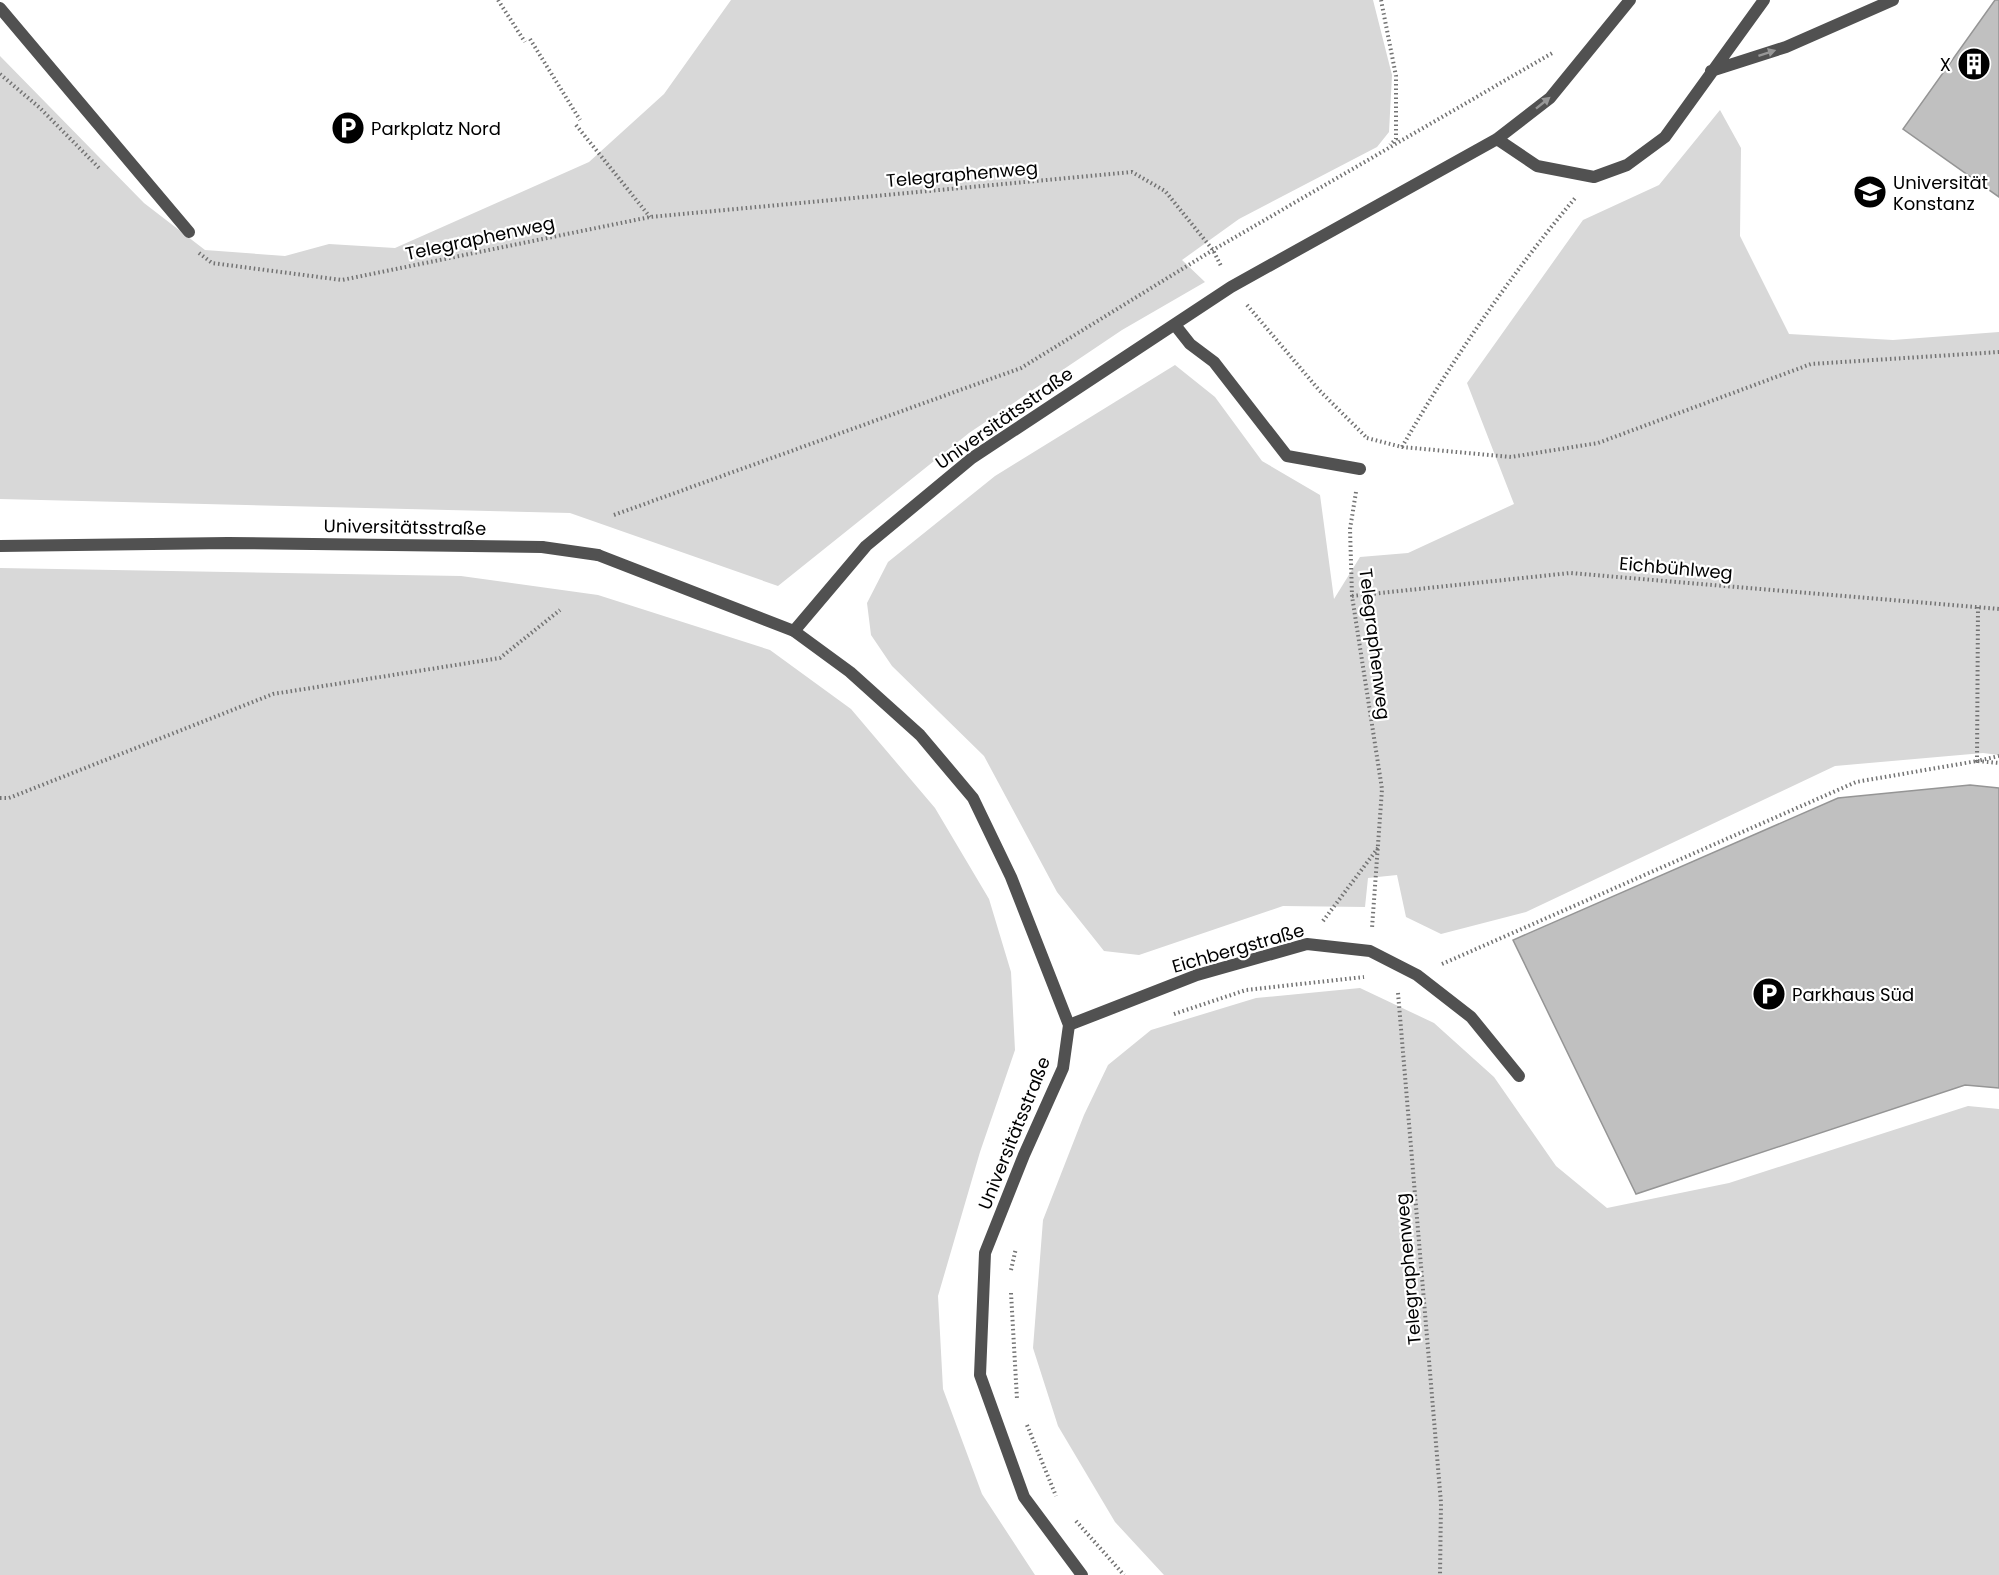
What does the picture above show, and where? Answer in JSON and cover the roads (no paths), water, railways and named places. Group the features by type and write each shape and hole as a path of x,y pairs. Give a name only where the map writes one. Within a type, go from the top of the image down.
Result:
{"street":[{"name":"Universitätsstraße","path":"794,631 866,546 972,458 1231,287 1497,139 1550,98 1630,0"},
{"path":"1497,139 1537,166 1594,177 1627,165 1665,137 1764,0"},
{"path":"1711,71 1786,47 1893,0"},
{"path":"0,8 189,232"},
{"path":"1175,325 1190,344 1214,362 1287,456 1360,469"},
{"name":"Universitätsstraße","path":"0,546 228,543 542,547 598,555 794,631 849,672 920,735 973,798 1011,877 1069,1025 1063,1068 1024,1155 985,1253 980,1375 1024,1497 1082,1575"},
{"name":"Eichbergstraße","path":"1069,1025 1197,975 1307,944 1370,951 1395,961 1417,975 1471,1017 1519,1076"}],"place":[{"name":"X","path":"1974,64"},
{"name":"Parkplatz Nord","path":"348,128"},
{"name":"Universität Konstanz","path":"1870,192"},
{"name":"Parkhaus Süd","path":"1769,994"}]}
